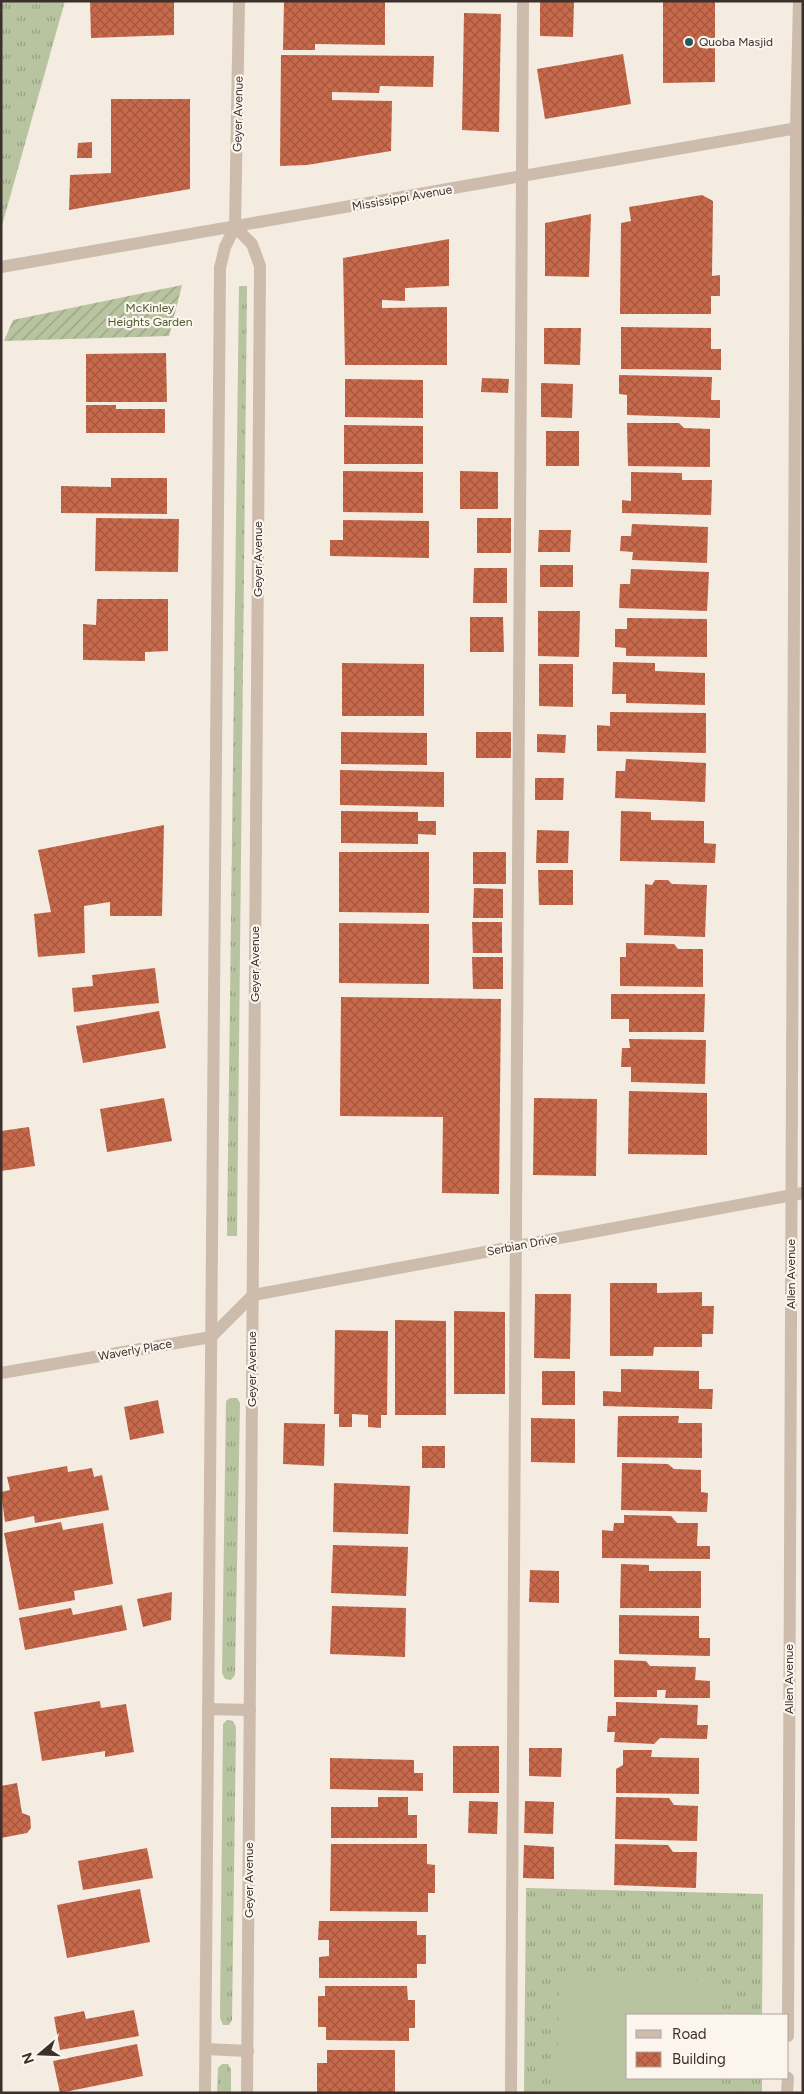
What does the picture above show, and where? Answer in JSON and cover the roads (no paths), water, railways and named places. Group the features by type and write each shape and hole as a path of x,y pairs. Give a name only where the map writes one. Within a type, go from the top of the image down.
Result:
{"street":[{"name":"Geyer Avenue","path":"205,2093 220,268 225,247 235,227 239,1"},
{"path":"511,2093 523,1"},
{"name":"Allen Avenue","path":"788,2014 797,1194 799,1"},
{"name":"Mississippi Avenue","path":"1,267 799,128"},
{"name":"Geyer Avenue","path":"235,227 252,244 260,266 247,2093"},
{"name":"Serbian Drive","path":"253,1295 797,1194"},
{"path":"211,1337 253,1295"},
{"name":"Waverly Place","path":"1,1373 211,1337"},
{"path":"208,1709 250,1710"},
{"path":"206,2049 248,2051"},
{"path":"788,2079 788,2093"}],"place":[{"name":"Quoba Masjid","path":"689,42"}],"park label":[{"name":"McKinley Heights Garden","path":"150,315"}]}
